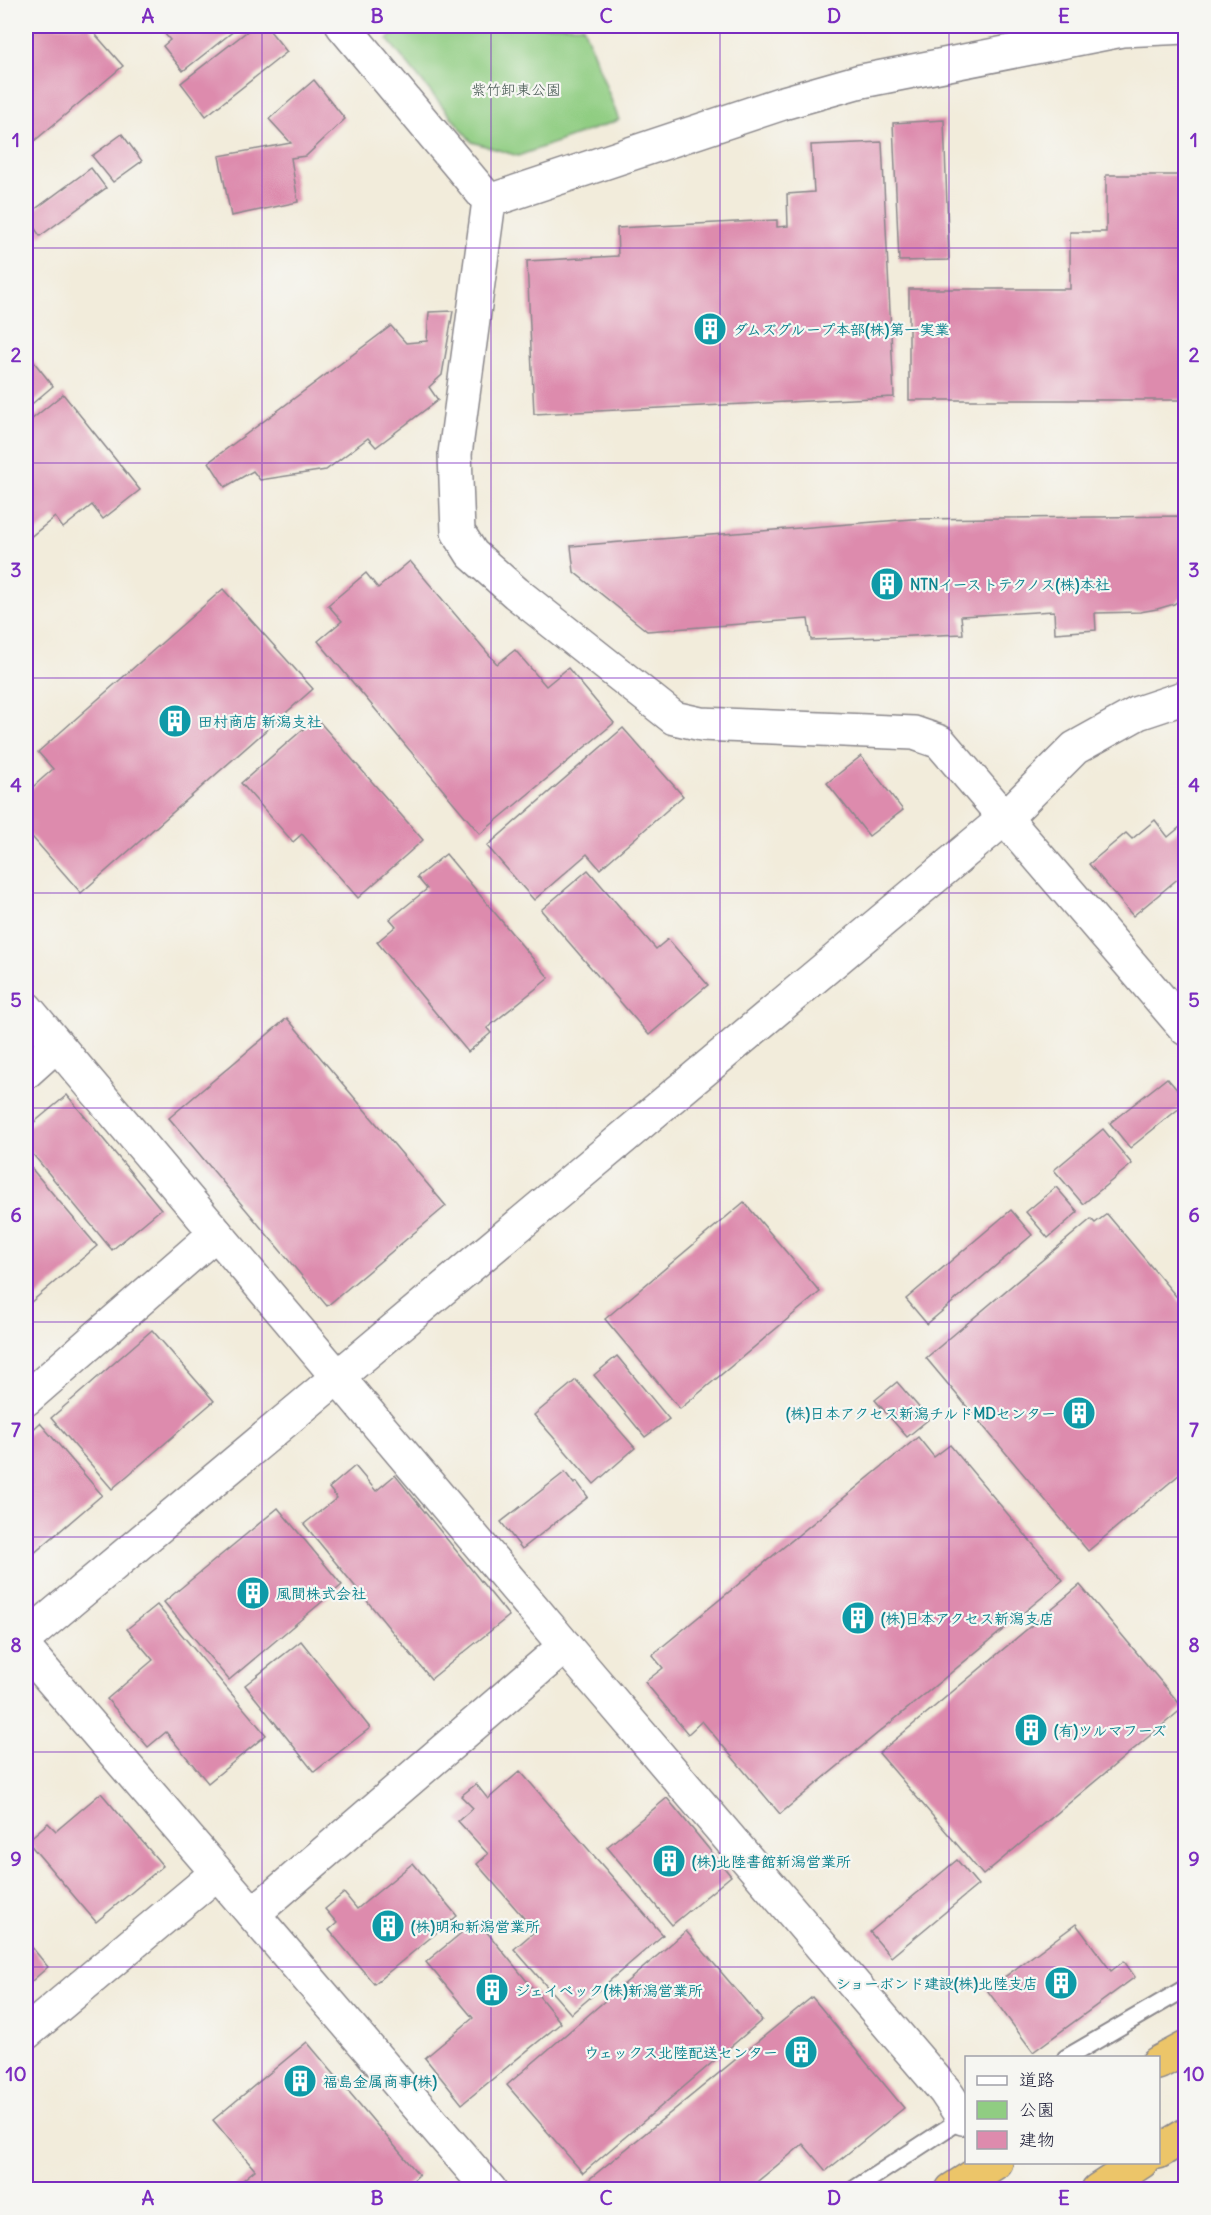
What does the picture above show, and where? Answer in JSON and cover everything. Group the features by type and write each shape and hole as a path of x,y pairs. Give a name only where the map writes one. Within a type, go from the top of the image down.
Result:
{"highway":[{"path":"1160,2062 1185,2048"},
{"path":"1160,2151 1185,2135"},
{"path":"952,2190 994,2164"},
{"path":"1098,2190 1139,2164"}],"street":[{"path":"343,26 489,201 455,454 458,532 472,554 516,593 674,718 701,724 914,733 940,742 1185,1029"},
{"path":"489,201 783,103 857,82 1122,30 1185,27"},
{"path":"26,1638 1005,818 1075,748 1138,713 1185,697"},
{"path":"26,1008 965,2117"},
{"path":"26,1072 56,1044"},
{"path":"26,1400 216,1233"},
{"path":"253,1914 565,1646"},
{"path":"26,1650 490,2190"},
{"path":"26,2033 217,1873"}],"lane":[{"path":"1069,2056 1185,1988"},
{"path":"853,2190 965,2117"}],"green space":[{"name":"紫竹卸東公園","path":"402,26 583,26 619,120 518,156 472,142 387,39"}],"building":[{"path":"26,26 88,26 123,66 26,148"},
{"path":"174,26 182,33 192,26 240,26 183,71 163,46 170,40 164,33"},
{"path":"254,26 266,26 287,52 206,116 181,83"},
{"path":"314,80 345,119 306,156 291,158 298,202 231,216 219,156 291,143 269,119"},
{"path":"944,120 949,260 899,261 893,123"},
{"path":"122,134 142,161 113,182 92,156"},
{"name":"ダムズグループ本部(株)第一実業","path":"882,142 894,397 534,414 527,261 618,256 617,228 777,220 777,227 788,226 787,194 814,192 811,145"},
{"path":"91,168 106,188 40,236 26,216"},
{"path":"1106,175 1186,175 1186,400 909,400 909,289 1070,289 1070,232 1106,232"},
{"path":"453,311 442,375 429,387 438,400 376,447 368,438 326,470 260,480 253,471 225,487 209,462 391,326 406,343 427,341 429,312"},
{"path":"26,352 53,386 26,409"},
{"path":"63,394 140,490 103,519 92,505 63,528 55,517 29,538 26,533 26,424"},
{"name":"NTNイーストテクノス(株)本社","path":"1186,516 1186,595 1174,604 1157,609 1140,612 1095,613 1096,630 1055,633 1054,611 961,616 963,634 811,640 808,619 647,631 574,572 571,546 912,519"},
{"path":"410,561 497,664 515,650 546,686 568,668 614,723 480,834 318,641 342,621 328,605 366,573 378,588"},
{"name":"田村商店 新潟支社","path":"223,589 313,689 81,893 26,830 26,793 53,769 38,752"},
{"path":"316,718 423,840 358,898 302,834 293,842 241,783"},
{"path":"623,728 683,796 600,869 587,854 534,900 487,846"},
{"path":"861,756 903,810 869,836 827,783"},
{"path":"1155,820 1168,837 1186,822 1186,872 1133,916 1089,864 1126,833 1132,839"},
{"path":"446,854 549,978 487,1028 491,1033 468,1052 377,942 396,926 390,919 427,889 417,877"},
{"path":"588,870 656,949 668,939 708,985 649,1035 541,910"},
{"path":"287,1018 446,1206 327,1306 169,1118"},
{"path":"1167,1078 1186,1100 1186,1103 1130,1148 1110,1123"},
{"path":"67,1095 161,1209 112,1250 26,1146 26,1129"},
{"path":"1103,1129 1132,1164 1083,1204 1054,1170"},
{"path":"26,1162 97,1246 30,1303 26,1298"},
{"path":"1056,1187 1078,1212 1048,1238 1026,1212"},
{"path":"744,1202 820,1292 680,1409 605,1319"},
{"path":"1011,1210 1032,1235 927,1324 906,1299"},
{"name":"(株)日本アクセス新潟チルドMDセンター","path":"1107,1214 1186,1308 1186,1469 1088,1551 926,1358 1091,1219 1095,1223"},
{"path":"152,1330 214,1401 112,1489 51,1418"},
{"path":"617,1356 669,1419 645,1437 594,1375"},
{"path":"576,1380 635,1448 594,1484 534,1415"},
{"path":"897,1382 929,1419 907,1437 875,1400"},
{"path":"40,1423 102,1495 26,1560 26,1436"},
{"name":"(株)日本アクセス新潟支店","path":"918,1437 934,1457 950,1445 1063,1580 780,1814 702,1721 688,1734 645,1682 663,1668 652,1655"},
{"path":"355,1466 376,1491 395,1475 509,1616 431,1679 304,1524 337,1498 329,1488"},
{"path":"565,1472 574,1484 577,1482 588,1497 522,1549 501,1522"},
{"name":"風間株式会社","path":"278,1508 342,1585 229,1680 164,1602"},
{"name":"(有)ツルマフーズ","path":"1080,1585 1183,1708 983,1875 879,1753"},
{"path":"157,1605 266,1735 208,1783 166,1732 148,1747 107,1699 153,1660 127,1629"},
{"path":"301,1641 370,1728 314,1772 245,1685"},
{"path":"520,1771 663,1935 571,2014 514,1949 535,1931 477,1864 488,1854 458,1821 473,1808 461,1796 476,1784 488,1799"},
{"path":"101,1793 163,1866 96,1922 27,1841 48,1823 56,1831"},
{"name":"(株)北陸書館新潟営業所","path":"667,1798 731,1876 672,1925 607,1847"},
{"path":"957,1860 978,1885 891,1957 870,1932"},
{"name":"(株)明和新潟営業所","path":"413,1863 457,1916 374,1984 329,1930 337,1923 325,1909 344,1893 357,1909"},
{"name":"ジェイベック(株)新潟営業所","path":"477,1920 561,2023 462,2104 425,2058 473,2018 426,1962"},
{"name":"ショーボンド建設(株)北陸支店","path":"1076,1924 1111,1971 1124,1961 1135,1977 1033,2052 987,1990"},
{"path":"686,1931 762,2020 583,2173 507,2085"},
{"path":"26,1940 48,1967 26,1986"},
{"name":"ウェックス北陸配送センター","path":"812,1997 904,2108 826,2171 803,2144 747,2190 576,2190"},
{"name":"福島金属商事(株)","path":"307,2042 419,2175 402,2190 231,2190 255,2170 213,2120"}],"place":[{"name":"ダムズグループ本部(株)第一実業","path":"710,329"},
{"name":"NTNイーストテクノス(株)本社","path":"887,584"},
{"name":"田村商店 新潟支社","path":"175,721"},
{"name":"(株)日本アクセス新潟チルドMDセンター","path":"1079,1413"},
{"name":"風間株式会社","path":"253,1593"},
{"name":"(株)日本アクセス新潟支店","path":"858,1618"},
{"name":"(有)ツルマフーズ","path":"1031,1730"},
{"name":"(株)北陸書館新潟営業所","path":"669,1861"},
{"name":"(株)明和新潟営業所","path":"388,1926"},
{"name":"ショーボンド建設(株)北陸支店","path":"1061,1983"},
{"name":"ジェイベック(株)新潟営業所","path":"492,1990"},
{"name":"ウェックス北陸配送センター","path":"801,2052"},
{"name":"福島金属商事(株)","path":"300,2081"}]}
